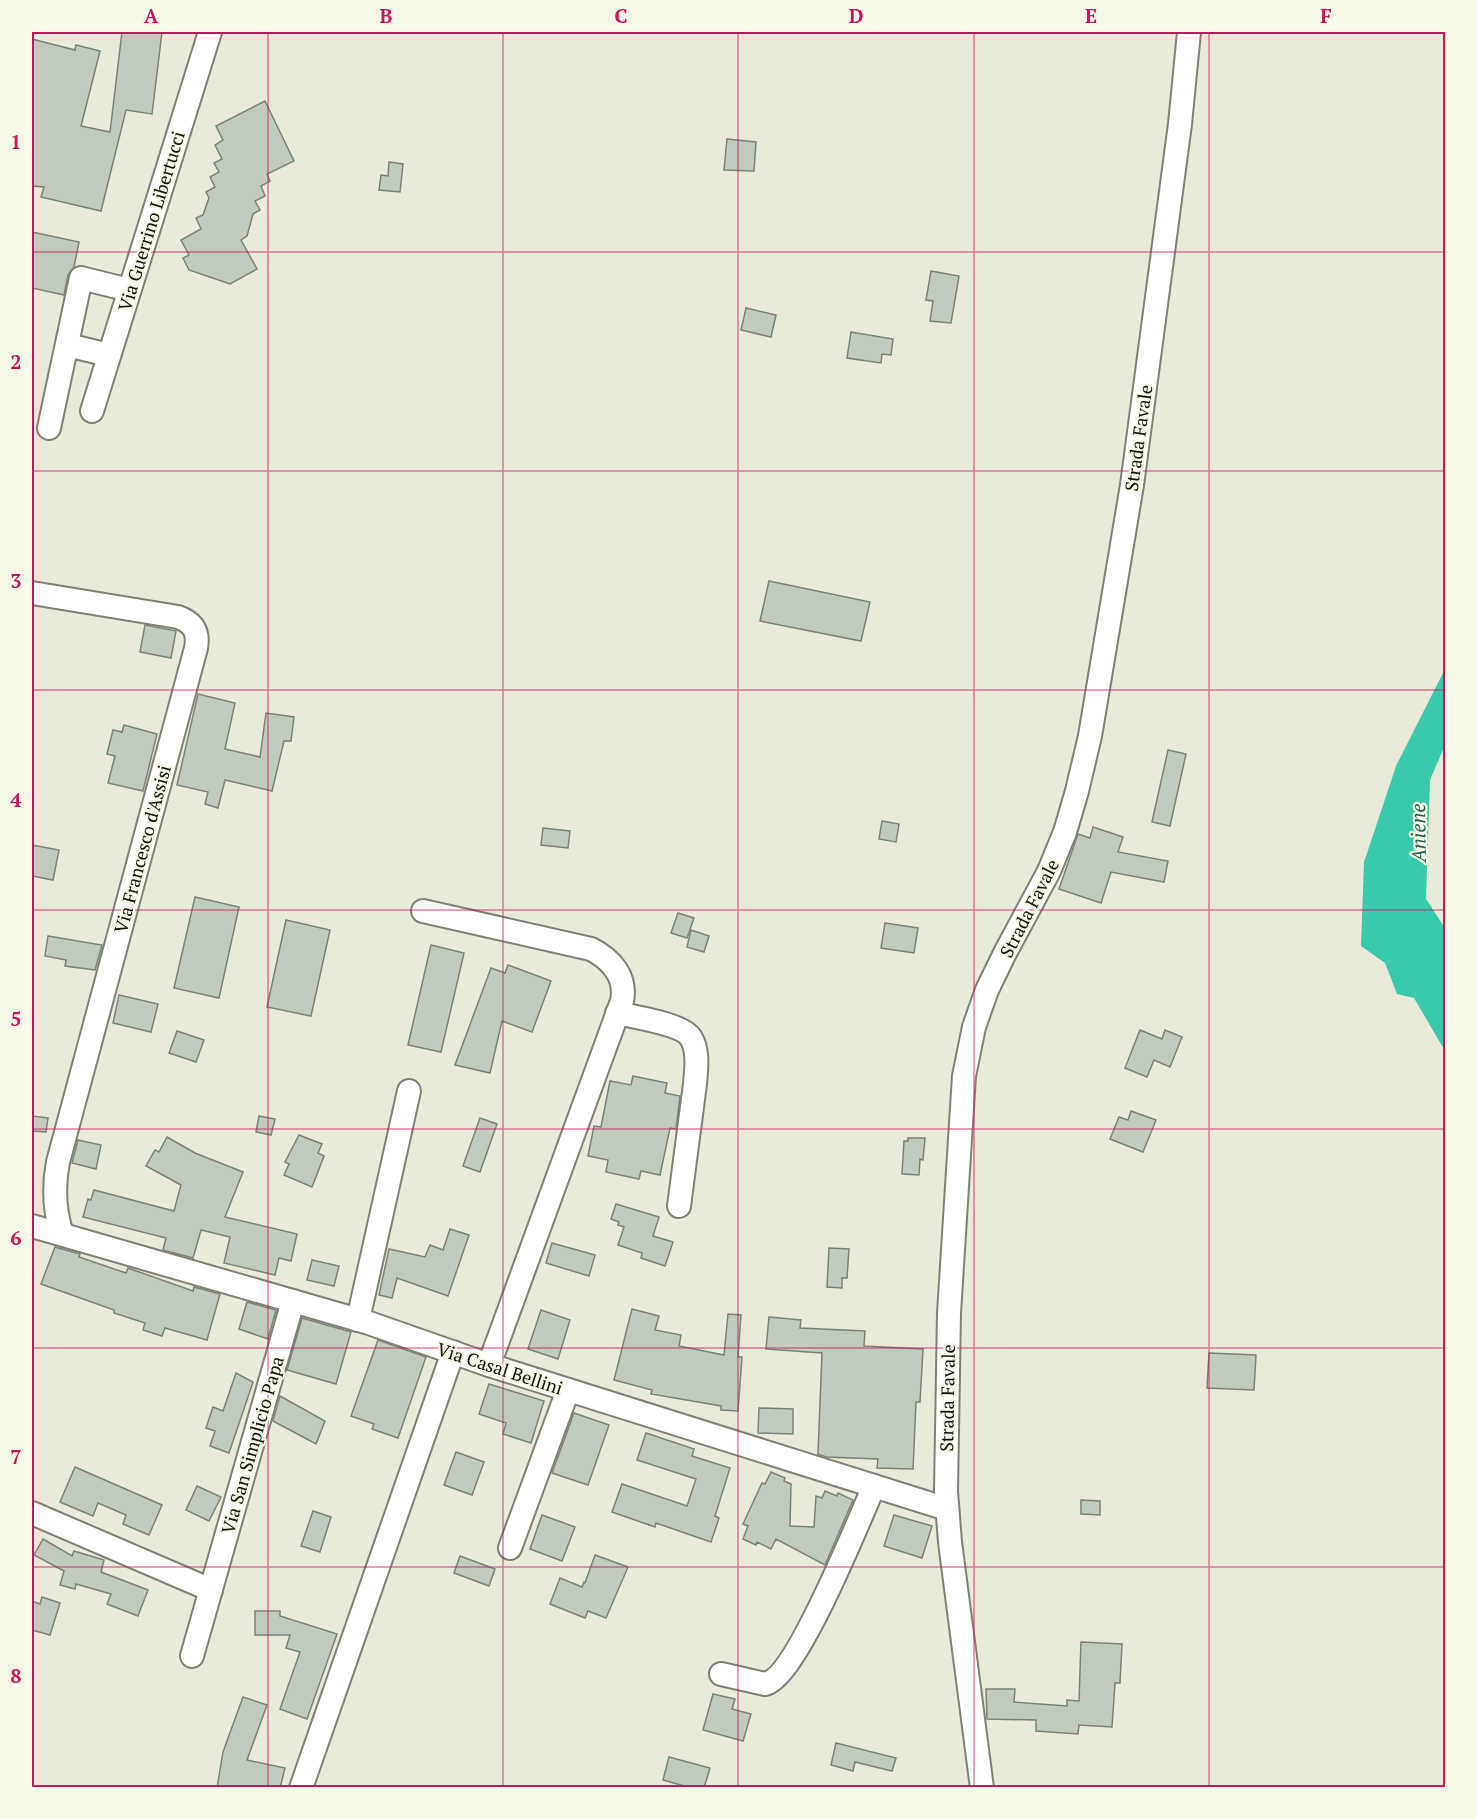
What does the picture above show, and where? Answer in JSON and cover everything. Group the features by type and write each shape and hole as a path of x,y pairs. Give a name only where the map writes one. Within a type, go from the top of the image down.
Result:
{"street":[{"name":"Via Guerrino Libertucci","path":"92,411 210,32"},
{"name":"Strada Favale","path":"982,1788 947,1509 946,1414 949,1313 966,1065 974,1027 990,983 1058,851 1077,791 1090,735 1132,485 1180,124 1189,32"},
{"path":"49,428 81,278 129,290"},
{"path":"67,345 110,355"},
{"name":"Via Francesco d'Assisi","path":"32,593 178,617 194,627 197,636 193,659 58,1162 55,1201 49,1231"},
{"path":"423,911 581,946 598,953 614,966 622,984 623,996 489,1365"},
{"path":"617,1013 677,1028 688,1034 693,1043 696,1065 695,1084 679,1206"},
{"path":"358,1320 410,1091"},
{"name":"Via Casal Bellini","path":"49,1231 358,1320 489,1365 947,1509"},
{"name":"Via San Simplicio Papa","path":"192,1656 293,1301"},
{"path":"301,1788 453,1352"},
{"path":"510,1548 568,1390"},
{"path":"721,1674 765,1684 771,1683 780,1674 806,1634 874,1486"},
{"path":"32,1513 210,1590"}],"water":[{"name":"Aniene","path":"1445,669 1445,745 1430,780 1426,899 1445,928 1445,1051 1414,998 1397,994 1385,963 1361,946 1364,862 1396,766"}],"building":[{"path":"122,32 162,32 152,114 126,110 101,211 41,197 44,187 32,186 32,39 75,50 76,45 100,51 81,126 110,132"},
{"path":"265,101 294,161 267,174 270,181 261,186 265,196 255,201 260,210 253,214 247,236 241,240 257,269 230,284 189,270 183,258 189,255 181,240 201,229 196,218 203,215 209,198 206,192 215,187 210,177 219,172 214,163 222,159 215,145 223,140 216,126"},
{"path":"727,139 756,142 754,171 724,170"},
{"path":"389,162 403,164 400,192 379,190 381,175 388,176"},
{"path":"32,232 79,242 74,267 68,275 64,295 32,288"},
{"path":"931,271 959,276 951,323 930,321 933,301 926,300"},
{"path":"746,308 776,315 771,337 741,330"},
{"path":"851,332 893,339 891,355 882,354 881,363 847,358"},
{"path":"769,581 870,602 861,641 760,621"},
{"path":"145,625 176,631 171,658 140,652"},
{"path":"198,694 235,703 225,749 260,757 266,713 294,717 291,741 284,741 272,791 225,780 218,808 205,804 208,792 177,785"},
{"path":"124,725 157,734 143,791 108,783 115,756 107,754 113,730 122,732"},
{"path":"1168,750 1186,754 1170,826 1152,822"},
{"path":"882,821 899,824 896,842 879,839"},
{"path":"1093,827 1123,837 1118,852 1168,861 1164,882 1111,872 1101,903 1059,889 1078,834 1090,838"},
{"path":"543,828 570,831 568,848 541,845"},
{"path":"32,845 59,850 53,880 32,876"},
{"path":"195,897 239,907 219,998 174,988"},
{"path":"678,913 694,918 687,938 671,933"},
{"path":"286,920 330,930 311,1016 267,1007"},
{"path":"885,923 918,928 914,953 881,948"},
{"path":"691,930 709,936 704,952 687,947"},
{"path":"48,936 102,945 95,970 65,966 66,960 45,956"},
{"path":"431,945 464,953 441,1052 408,1045"},
{"path":"508,965 551,981 532,1032 502,1021 490,1073 455,1065 491,968 505,973"},
{"path":"119,995 158,1004 151,1032 113,1023"},
{"path":"1140,1030 1162,1039 1165,1030 1182,1037 1170,1067 1154,1060 1147,1077 1125,1068"},
{"path":"177,1031 204,1040 196,1062 169,1053"},
{"path":"633,1076 667,1083 665,1093 680,1096 676,1129 670,1128 660,1175 641,1171 639,1179 606,1172 608,1160 588,1156 594,1126 601,1127 610,1081 631,1085"},
{"path":"1131,1111 1156,1120 1143,1152 1110,1139 1119,1117 1128,1120"},
{"path":"32,1116 48,1118 46,1132 32,1131"},
{"path":"259,1116 275,1119 271,1135 256,1132"},
{"path":"480,1118 497,1124 480,1172 463,1166"},
{"path":"299,1135 322,1144 318,1153 324,1156 312,1187 284,1175 289,1164 285,1162"},
{"path":"167,1137 195,1153 243,1172 225,1217 297,1234 291,1261 279,1258 275,1275 224,1263 230,1237 201,1230 193,1258 163,1250 166,1238 83,1217 88,1199 91,1200 94,1190 174,1211 181,1185 146,1166 155,1150 159,1152"},
{"path":"908,1138 925,1138 919,1175 902,1174 904,1141 908,1141"},
{"path":"78,1140 101,1145 96,1169 72,1163"},
{"path":"616,1204 659,1217 653,1236 673,1242 665,1266 641,1258 642,1253 618,1245 624,1227 611,1219"},
{"path":"450,1229 469,1235 448,1296 397,1278 392,1298 379,1295 389,1249 425,1257 430,1245 443,1250"},
{"path":"552,1243 595,1255 589,1276 546,1263"},
{"path":"55,1247 80,1254 79,1257 126,1273 128,1268 193,1291 194,1287 220,1294 207,1340 165,1328 162,1336 143,1330 145,1323 41,1284"},
{"path":"829,1248 849,1249 847,1278 842,1278 842,1288 827,1287"},
{"path":"312,1260 339,1266 334,1286 307,1280"},
{"path":"247,1302 276,1310 268,1339 239,1329"},
{"path":"632,1309 659,1316 655,1330 681,1335 679,1346 724,1355 728,1314 741,1315 738,1357 742,1357 738,1411 721,1410 721,1406 651,1394 652,1390 614,1380"},
{"path":"541,1310 570,1320 558,1359 528,1349"},
{"path":"769,1317 801,1320 800,1328 865,1331 864,1346 923,1349 920,1402 916,1402 913,1469 877,1468 878,1459 826,1457 818,1454 822,1353 766,1349"},
{"path":"302,1318 351,1332 336,1384 287,1370"},
{"path":"378,1340 426,1357 398,1438 372,1429 374,1424 351,1416"},
{"path":"1209,1353 1256,1355 1254,1390 1207,1388"},
{"path":"236,1373 253,1382 229,1453 210,1446 215,1431 206,1428 213,1407 223,1411"},
{"path":"489,1384 544,1401 531,1443 503,1434 506,1423 479,1414"},
{"path":"280,1396 325,1421 316,1444 273,1421"},
{"path":"759,1408 793,1409 793,1434 758,1433"},
{"path":"574,1413 609,1425 588,1485 552,1473"},
{"path":"646,1433 694,1449 692,1456 730,1468 715,1516 719,1518 711,1542 656,1523 655,1527 612,1512 622,1484 687,1506 696,1479 637,1460"},
{"path":"456,1452 484,1462 472,1495 444,1485"},
{"path":"75,1467 162,1505 149,1535 123,1524 126,1515 98,1503 93,1516 60,1502"},
{"path":"771,1472 785,1478 784,1481 791,1484 790,1526 814,1527 816,1496 822,1498 825,1491 837,1496 838,1493 853,1500 825,1565 776,1539 771,1549 757,1542 756,1545 743,1539 748,1526 743,1524 762,1483 765,1484"},
{"path":"197,1486 221,1497 209,1521 186,1510"},
{"path":"1081,1500 1100,1501 1100,1515 1081,1514"},
{"path":"313,1511 331,1517 320,1552 301,1546"},
{"path":"542,1515 575,1527 562,1561 530,1549"},
{"path":"894,1515 932,1526 922,1558 884,1546"},
{"path":"43,1539 72,1556 74,1551 104,1560 101,1572 148,1590 138,1616 107,1604 111,1594 76,1584 75,1589 60,1585 64,1571 34,1555"},
{"path":"595,1555 628,1567 606,1618 588,1611 585,1618 550,1604 560,1578 582,1587"},
{"path":"460,1556 495,1569 489,1586 454,1573"},
{"path":"42,1597 60,1603 50,1635 32,1630 32,1601 40,1604"},
{"path":"255,1611 280,1611 280,1616 337,1634 307,1719 280,1709 300,1652 286,1648 290,1635 255,1635"},
{"path":"1081,1642 1122,1644 1120,1683 1115,1683 1112,1727 1079,1725 1078,1734 1036,1731 1036,1720 987,1719 986,1689 1015,1689 1014,1702 1067,1706 1067,1700 1079,1701"},
{"path":"713,1694 735,1699 732,1709 751,1714 743,1741 703,1730"},
{"path":"243,1697 267,1705 247,1760 285,1768 280,1788 217,1788 223,1752"},
{"path":"836,1743 896,1758 892,1771 855,1762 853,1771 831,1765"},
{"path":"669,1757 710,1768 704,1788 691,1788 663,1780"}]}
